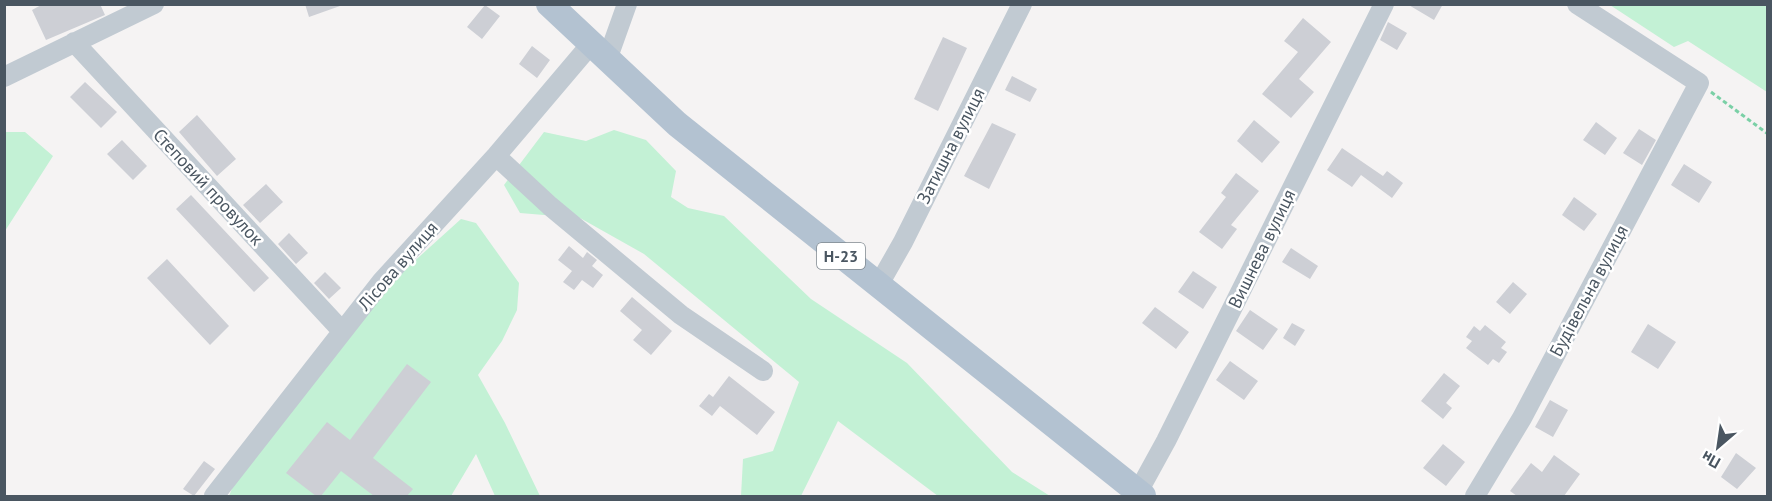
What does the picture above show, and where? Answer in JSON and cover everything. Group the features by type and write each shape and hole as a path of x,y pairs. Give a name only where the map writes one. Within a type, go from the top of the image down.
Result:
{"main road":[{"name":"Н-23","path":"549,4 677,124 1140,494"}],"street":[{"path":"4,76 154,4"},
{"path":"599,52 627,4"},
{"name":"Затишна вулиця","path":"878,286 903,242 1022,4"},
{"name":"Вишнева вулиця","path":"1140,494 1384,4"},
{"path":"1577,4 1699,83"},
{"name":"Степовий провулок","path":"74,42 342,331"},
{"name":"Лісова вулиця","path":"214,496 382,281 496,156 599,52"},
{"name":"Будівельна вулиця","path":"1475,496 1522,418 1699,83"},
{"path":"496,156 550,206 681,315 763,370"}],"path":[{"path":"1699,83 1767,134"}],"green space":[{"path":"1610,5 1767,5 1767,92 1688,41 1674,47"},
{"path":"614,130 646,140 676,171 671,197 688,208 724,216 811,299 907,363 1012,472 1050,496 938,496 838,421 801,496 741,496 743,459 773,451 799,382 644,254 580,218 520,213 504,185 544,132 586,141"},
{"path":"5,132 25,132 53,156 5,231"},
{"path":"461,219 476,223 519,283 517,310 502,341 478,375 505,423 540,496 495,496 476,454 451,496 229,496 237,476 399,275"}],"building":[{"path":"43,4 100,4 105,15 46,40 32,10"},
{"path":"305,4 340,4 340,6 309,17"},
{"path":"1407,4 1443,4 1434,20"},
{"path":"485,5 500,16 482,39 467,27"},
{"path":"1303,18 1331,42 1299,79 1314,92 1291,118 1262,94 1298,52 1284,41"},
{"path":"1388,22 1407,33 1397,50 1380,40"},
{"path":"943,37 967,48 938,111 914,99"},
{"path":"532,46 550,60 537,78 519,64"},
{"path":"1012,76 1037,89 1030,102 1005,90"},
{"path":"85,82 117,112 101,128 70,97"},
{"path":"197,115 236,159 217,176 179,132"},
{"path":"1254,120 1280,142 1262,163 1237,141"},
{"path":"1596,122 1617,138 1605,155 1583,140"},
{"path":"992,123 1016,134 989,189 964,176"},
{"path":"1639,129 1656,140 1642,165 1623,153"},
{"path":"122,140 147,166 133,180 107,154"},
{"path":"1342,148 1383,176 1387,171 1403,183 1392,198 1361,175 1352,187 1327,170"},
{"path":"1684,164 1712,182 1699,203 1671,185"},
{"path":"1236,173 1259,191 1231,225 1237,229 1222,249 1199,232 1226,197 1221,193"},
{"path":"266,184 283,202 260,223 243,205"},
{"path":"191,195 269,278 254,292 176,209"},
{"path":"1574,197 1597,214 1584,231 1562,215"},
{"path":"289,233 308,253 296,264 278,244"},
{"path":"569,246 583,258 587,252 597,260 592,266 603,275 593,288 582,280 574,290 563,282 572,271 558,260"},
{"path":"1291,248 1318,266 1310,279 1282,262"},
{"path":"167,259 229,326 210,345 147,278"},
{"path":"1193,271 1217,287 1203,309 1178,292"},
{"path":"325,272 341,288 329,299 314,283"},
{"path":"1513,282 1527,294 1510,314 1496,302"},
{"path":"632,297 672,331 651,355 633,340 642,330 620,311"},
{"path":"1155,307 1189,332 1176,349 1142,323"},
{"path":"1250,310 1278,329 1263,350 1236,331"},
{"path":"1292,323 1305,330 1295,346 1283,338"},
{"path":"1648,324 1676,342 1658,369 1631,352"},
{"path":"1485,325 1506,342 1501,348 1507,352 1499,363 1493,359 1488,365 1466,348 1472,341 1466,337 1474,326 1480,331"},
{"path":"1230,361 1258,381 1244,400 1216,380"},
{"path":"407,364 431,382 373,458 413,489 407,496 374,496 341,471 321,496 316,496 286,473 327,422 350,440"},
{"path":"1444,373 1460,386 1446,403 1452,408 1443,419 1421,401"},
{"path":"729,376 775,412 757,435 720,406 712,416 699,406 709,394 713,397"},
{"path":"1550,400 1568,410 1553,437 1535,427"},
{"path":"1443,444 1465,462 1446,486 1423,468"},
{"path":"1736,453 1756,468 1737,489 1721,477"},
{"path":"1554,455 1580,474 1564,496 1517,496 1510,491 1531,463 1542,472"},
{"path":"204,461 215,469 194,496 183,489"}]}
